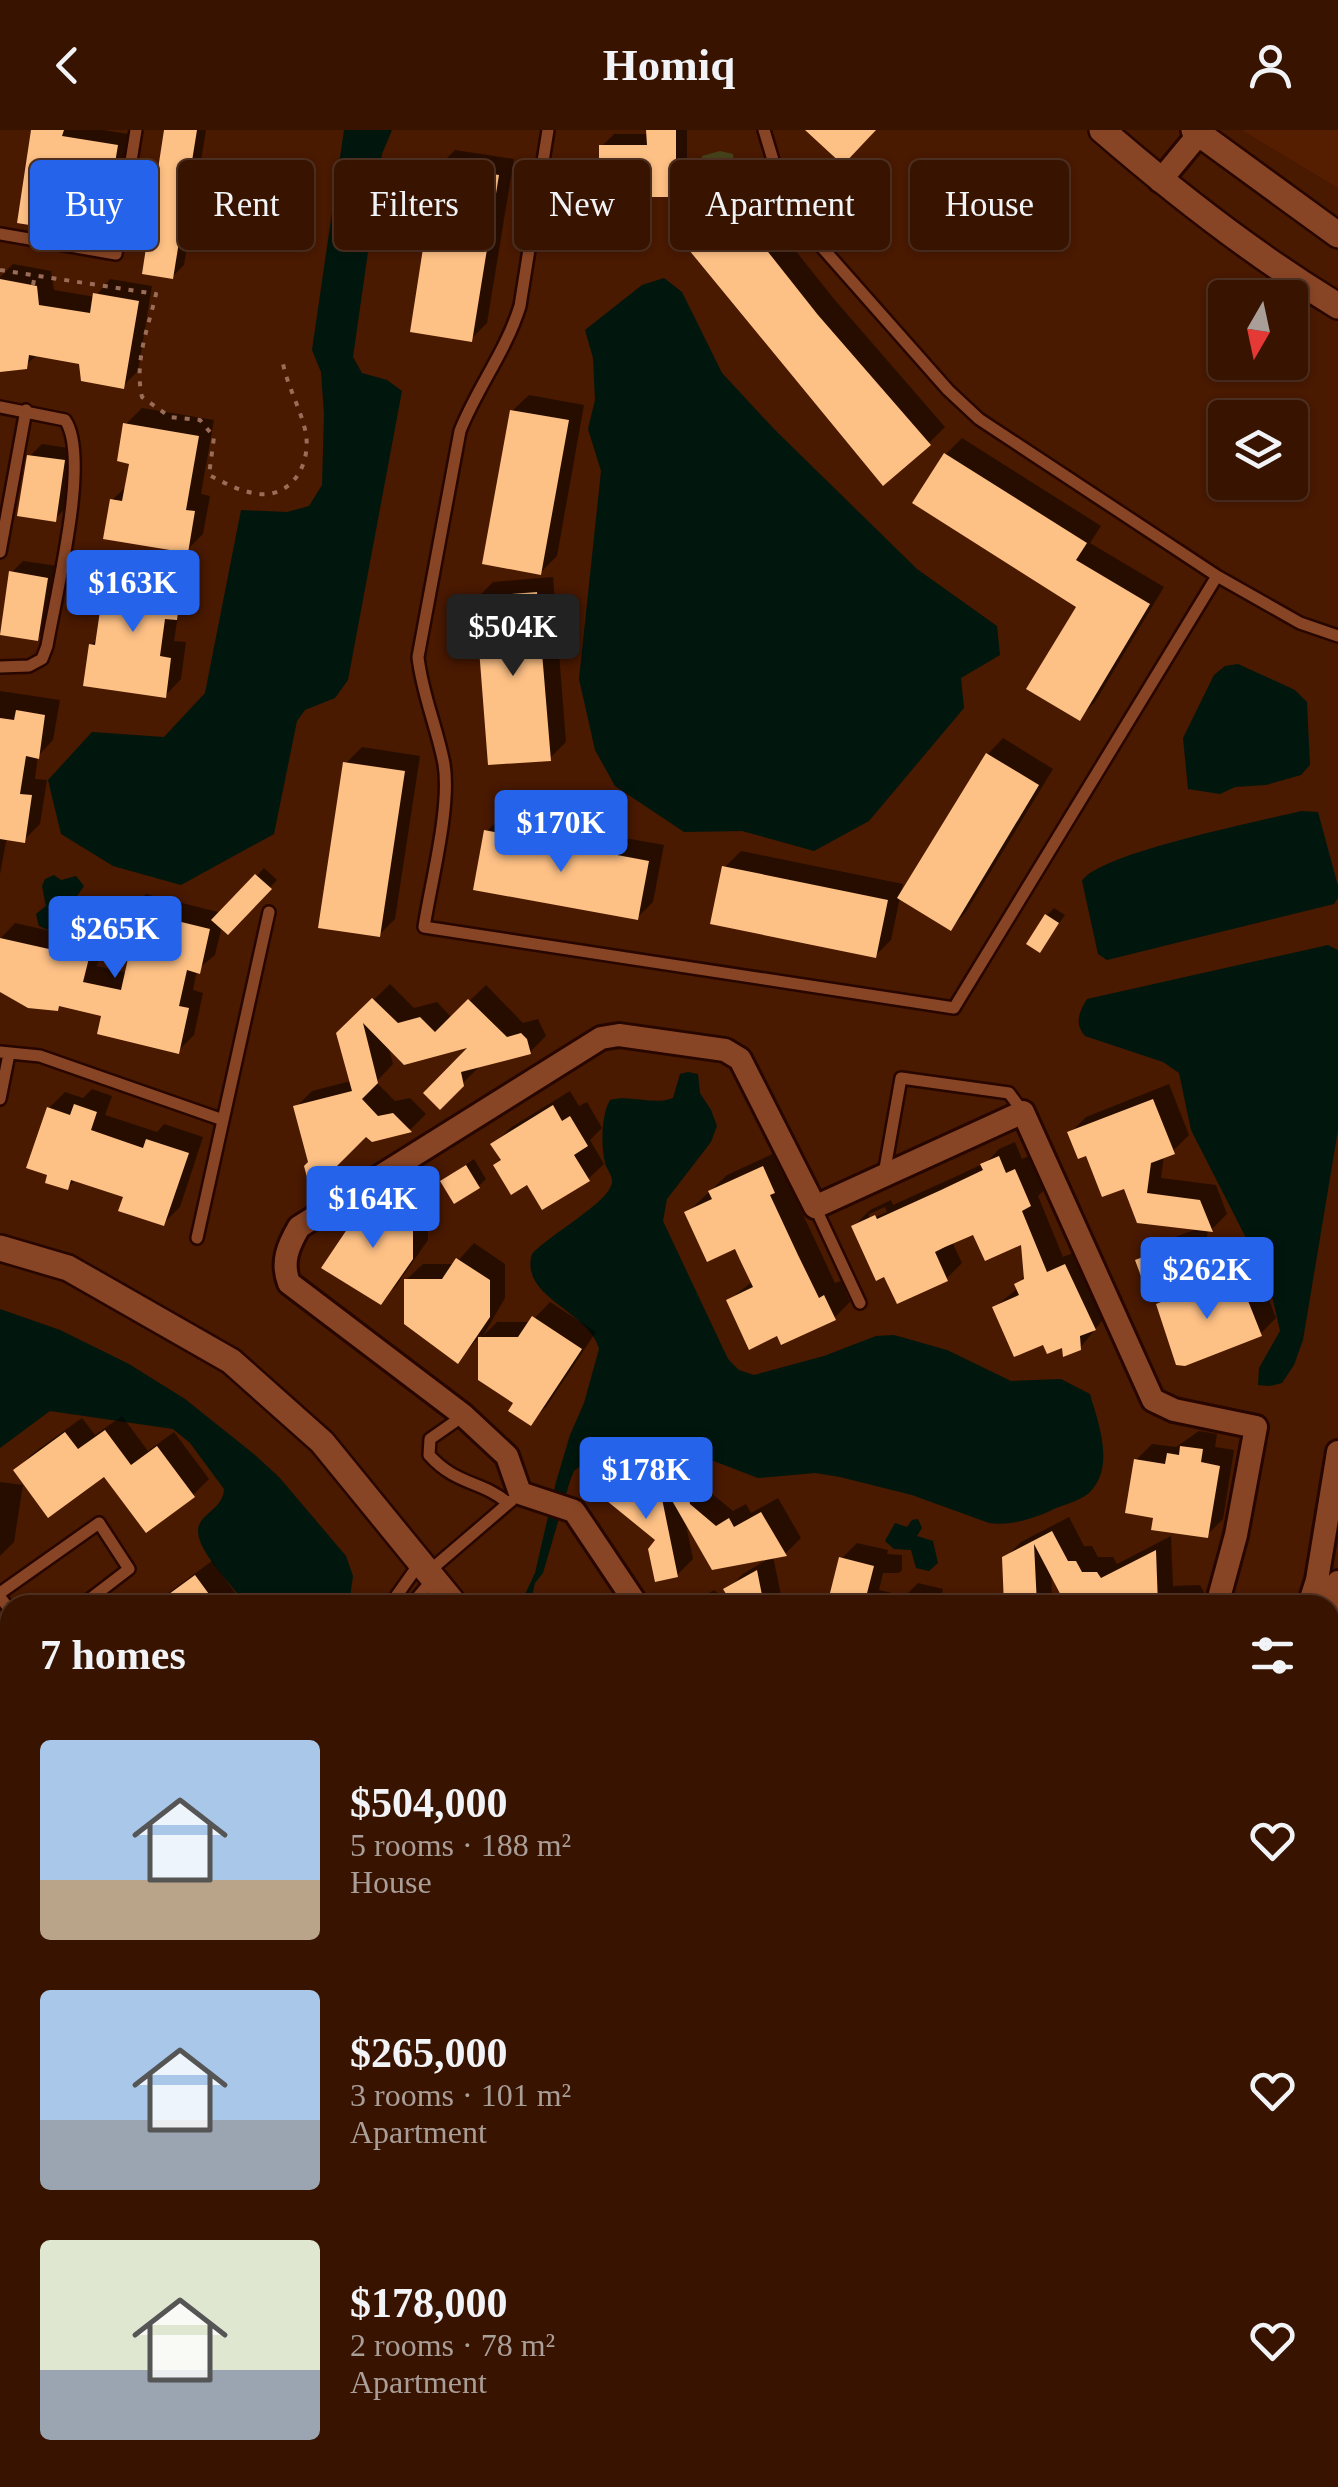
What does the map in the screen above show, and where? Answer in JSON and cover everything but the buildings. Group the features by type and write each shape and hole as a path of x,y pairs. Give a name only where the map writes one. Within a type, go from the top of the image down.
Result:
{"street":[{"path":"1102,130 1160,180 1298,282 1338,306"},
{"path":"1160,180 1201,131 1338,235"},
{"path":"630,1595 574,1511 522,1498 507,1456 464,1415 289,1283 284,1270 299,1227 601,1038 619,1035 724,1050 740,1059 815,1207 1022,1112 1153,1400 1174,1410 1256,1427 1236,1534 1220,1595"},
{"path":"0,1248 68,1268 230,1361 322,1442 446,1595"},
{"path":"1332,1583 1338,1452"}],"lane":[{"path":"0,234 116,254 136,130"},
{"path":"548,130 520,306 511,334 472,401 460,431 418,657 421,684 444,764 445,792 424,927 954,1008 1217,576"},
{"path":"764,130 782,190 812,236 948,390 979,419 1217,576 1300,623 1338,636"},
{"path":"0,407 65,420 75,446 73,494 48,646 42,659 29,666 0,667"},
{"path":"0,552 26,410"},
{"path":"197,1238 269,912"},
{"path":"0,1100 4,1053 40,1056 223,1120"},
{"path":"884,1174 902,1078 1009,1093 1022,1112"},
{"path":"815,1207 860,1304"},
{"path":"464,1415 430,1439 430,1455 466,1484 522,1498"},
{"path":"401,1595 522,1498"},
{"path":"0,1595 99,1523 130,1570 104,1595"},
{"path":"416,1595 426,1572"}],"path":[{"path":"0,270 156,294 140,356 138,378 142,397 170,417 200,420 214,437 209,475 257,494 288,488 298,479 304,460 306,437 282,358"},
{"path":"33,285 35,275"},
{"path":"100,294 101,286"}],"shaded area":[{"path":"344,130 392,130 381,160 340,160"},
{"path":"1242,130 1338,130 1338,188"},
{"path":"720,151 733,154 733,160 702,160 702,156"},
{"path":"334,199 334,250 368,250 353,357 362,373 387,380 402,391 348,680 335,698 305,710 297,721 274,834 181,885 113,866 61,834 48,780 92,732 164,737 205,693 241,510 287,512 309,506 322,485 321,372 312,350"},
{"path":"664,278 682,292 722,373 775,430 917,569 997,626 1000,655 961,678 964,708 869,821 814,851 742,831 684,832 615,786 595,750 579,679 601,471 588,429 595,400 593,358 585,330 642,285"},
{"path":"1238,664 1295,690 1307,702 1310,765 1301,775 1266,785 1235,787 1220,794 1188,789 1183,738 1214,675 1225,666"},
{"path":"1301,811 1318,812 1338,886 1334,904 1107,960 1098,954 1082,881 1095,870 1148,849"},
{"path":"54,875 61,880 76,876 84,886 77,896 62,904 66,923 53,932 39,926 36,914 46,906 42,886 45,879"},
{"path":"1328,945 1338,950 1338,1130 1303,1340 1282,1383 1258,1385 1259,1368 1280,1331 1269,1283 1191,1130 1179,1073 1163,1062 1085,1036 1079,1018 1087,999"},
{"path":"680,1074 698,1074 700,1093 717,1126 711,1142 667,1199 663,1221 728,1359 739,1370 754,1375 824,1356 876,1336 894,1335 947,1350 1011,1381 1061,1379 1090,1394 1097,1418 1102,1469 1091,1491 1032,1518 989,1523 912,1495 840,1477 815,1473 758,1478 685,1450 637,1445 602,1450 574,1471 543,1573 532,1595 525,1595 535,1573 556,1482 599,1349 583,1324 536,1282 531,1269 532,1254 598,1202 611,1186 602,1140 610,1100 673,1098"},
{"path":"0,1309 60,1330 129,1364 185,1399 255,1455 279,1477 346,1556 353,1576 350,1595 238,1595 199,1539 202,1520 219,1503 224,1489 190,1443 173,1429 50,1411 0,1448"},
{"path":"918,1519 922,1528 917,1536 933,1541 938,1563 929,1571 916,1568 911,1550 894,1549 885,1541 895,1523 907,1527"}]}
